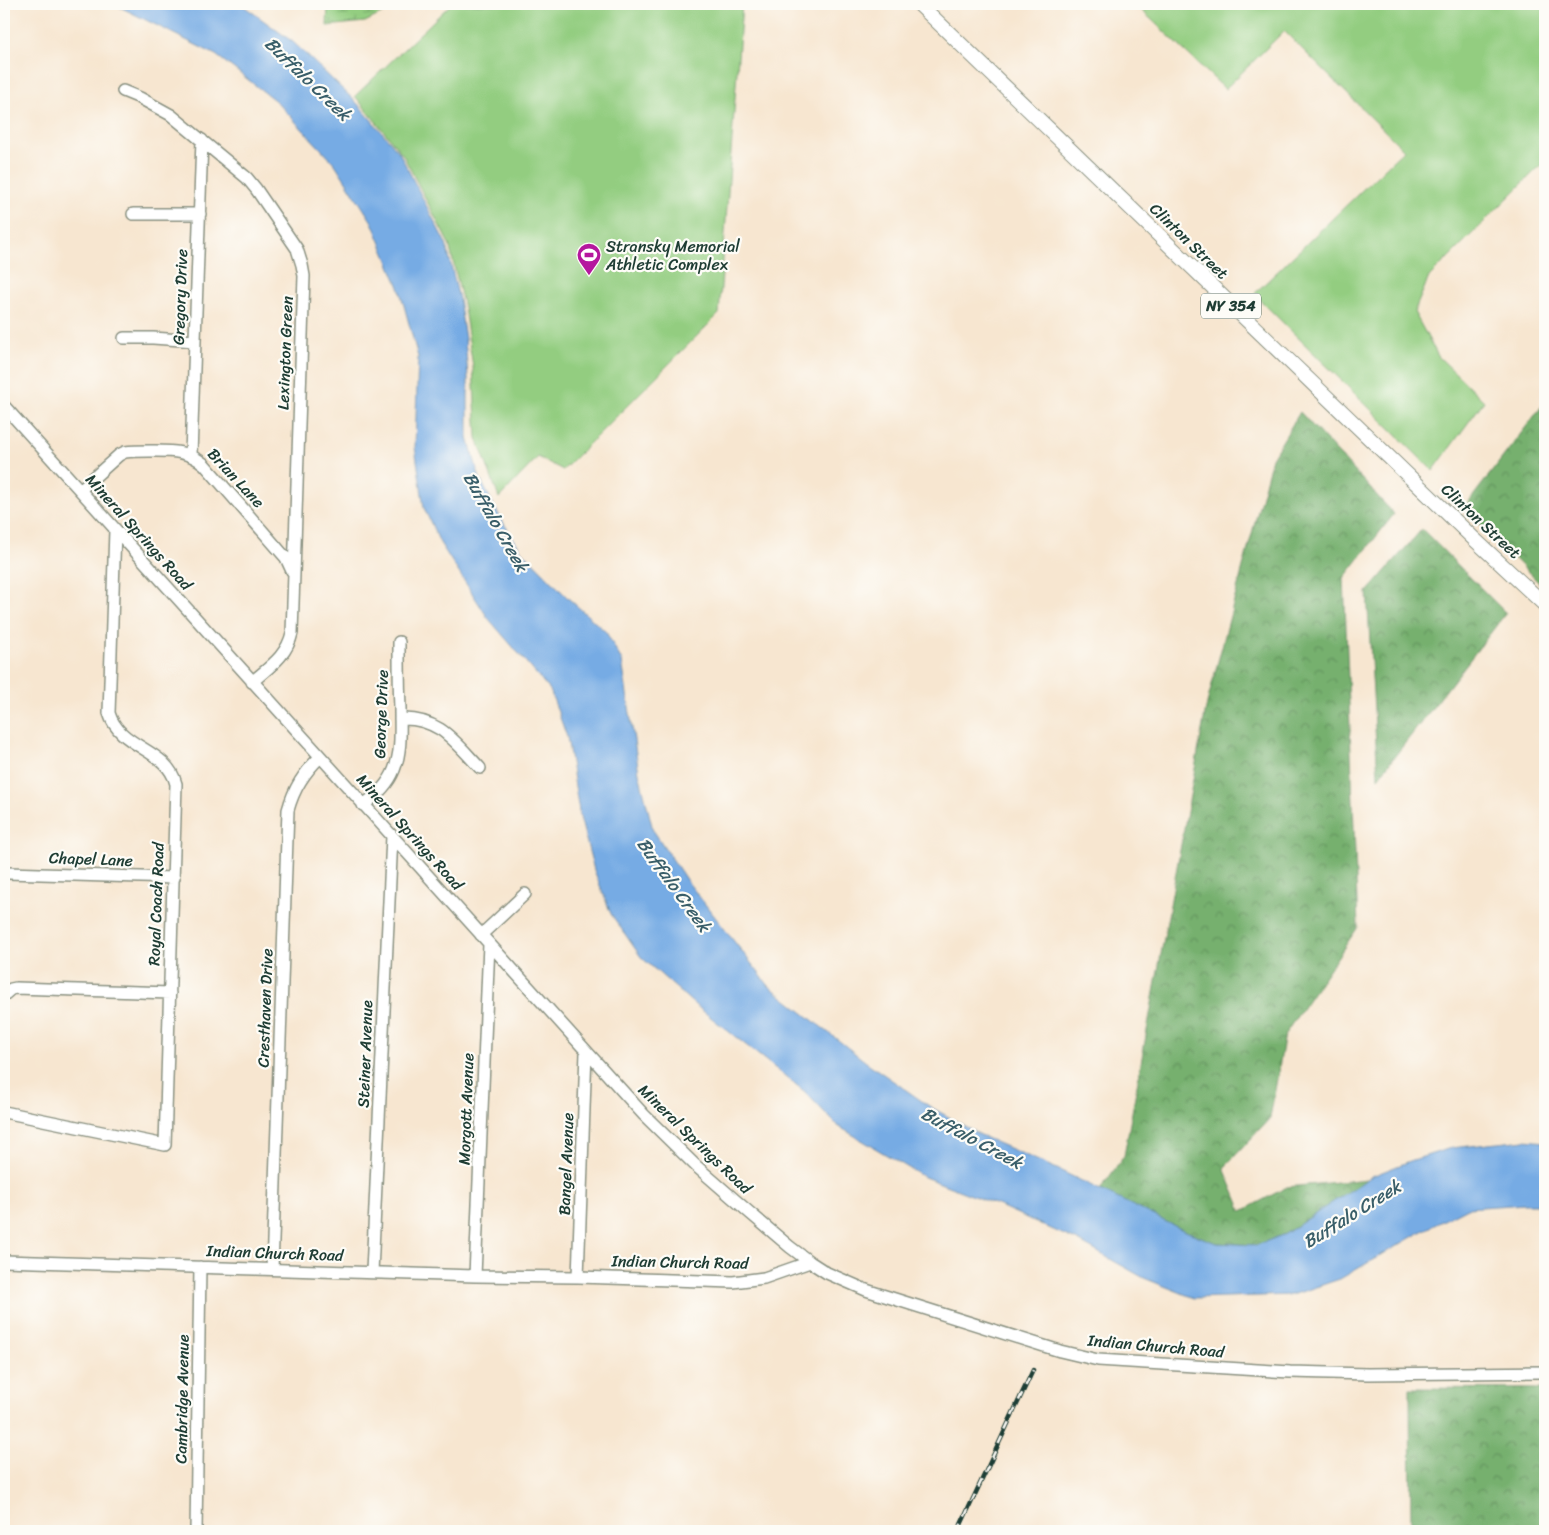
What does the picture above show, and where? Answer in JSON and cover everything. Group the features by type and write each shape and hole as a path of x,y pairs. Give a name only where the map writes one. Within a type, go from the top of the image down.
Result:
{"main road":[{"name":"Clinton Street","path":"919,4 1459,525 1545,605"}],"street":[{"name":"Lexington Green","path":"123,91 171,115 242,173 256,189 297,249 302,266 304,286 292,633 290,642 282,656 252,682"},
{"name":"Gregory Drive","path":"191,455 202,140"},
{"path":"133,214 200,214"},
{"path":"124,338 195,340"},
{"name":"Mineral Springs Road","path":"4,406 586,1052 670,1142 750,1213 810,1262"},
{"name":"Brian Lane","path":"80,490 119,455 125,452 175,451 191,455 204,464 286,558 294,578"},
{"name":"Royal Coach Road","path":"4,1112 165,1145 176,784 174,775 169,768 156,757 126,738 112,722 109,713 115,530"},
{"name":"George Drive","path":"363,805 378,793 393,773 399,751 399,642"},
{"path":"400,719 422,720 440,728 480,768"},
{"name":"Cresthaven Drive","path":"272,1269 288,810 302,777 320,757"},
{"name":"Steiner Avenue","path":"372,1272 392,836"},
{"name":"Chapel Lane","path":"8,873 174,878"},
{"path":"481,935 525,894"},
{"name":"Morgott Avenue","path":"475,1276 489,944"},
{"path":"4,995 11,989 16,988 170,993"},
{"name":"Bangel Avenue","path":"578,1277 586,1052"},
{"name":"Indian Church Road","path":"4,1261 732,1282 764,1278 810,1262 866,1290 1060,1352 1098,1360 1290,1372 1368,1374 1545,1372"},
{"name":"Cambridge Avenue","path":"196,1531 200,1267"}],"green space":[{"path":"328,4 398,4 365,22 327,26"},
{"name":"Stransky Memorial Athletic Complex","path":"451,4 742,4 719,314 563,470 538,457 499,498 477,438 473,367 464,308 449,244 403,155 355,96"},
{"path":"1135,4 1545,4 1545,161 1429,277 1414,312 1438,356 1484,401 1433,471 1254,294 1404,150 1284,31 1225,89"},
{"path":"1545,402 1545,589 1464,508"},
{"path":"1300,412 1394,514 1344,578 1358,927 1285,1034 1270,1118 1224,1168 1242,1211 1287,1187 1368,1179 1285,1234 1257,1245 1216,1243 1183,1230 1100,1190 1124,1156 1207,703 1272,458"},
{"path":"1422,529 1506,613 1378,778 1367,592"},
{"path":"1410,1388 1545,1389 1545,1531 1411,1531"}],"water":[{"name":"Buffalo Creek","path":"114,4 241,4 293,42 356,102 399,152 446,244 459,299 465,339 468,377 468,438 480,479 501,519 521,550 568,598 606,632 622,661 639,773 653,830 687,881 769,986 866,1062 929,1106 986,1138 1055,1168 1183,1230 1216,1243 1257,1245 1285,1234 1372,1176 1451,1148 1525,1140 1545,1142 1545,1204 1467,1208 1419,1233 1340,1279 1292,1295 1194,1298 1144,1278 1078,1241 1002,1207 922,1176 838,1126 804,1091 694,1004 641,957 611,914 594,870 580,817 567,737 550,690 488,618 440,543 424,508 415,447 418,357 399,287 372,222 335,164 277,102 216,55"}],"railway":[{"path":"958,1531 1033,1370"}],"place":[{"name":"Stransky Memorial Athletic Complex","path":"589,276"}]}
